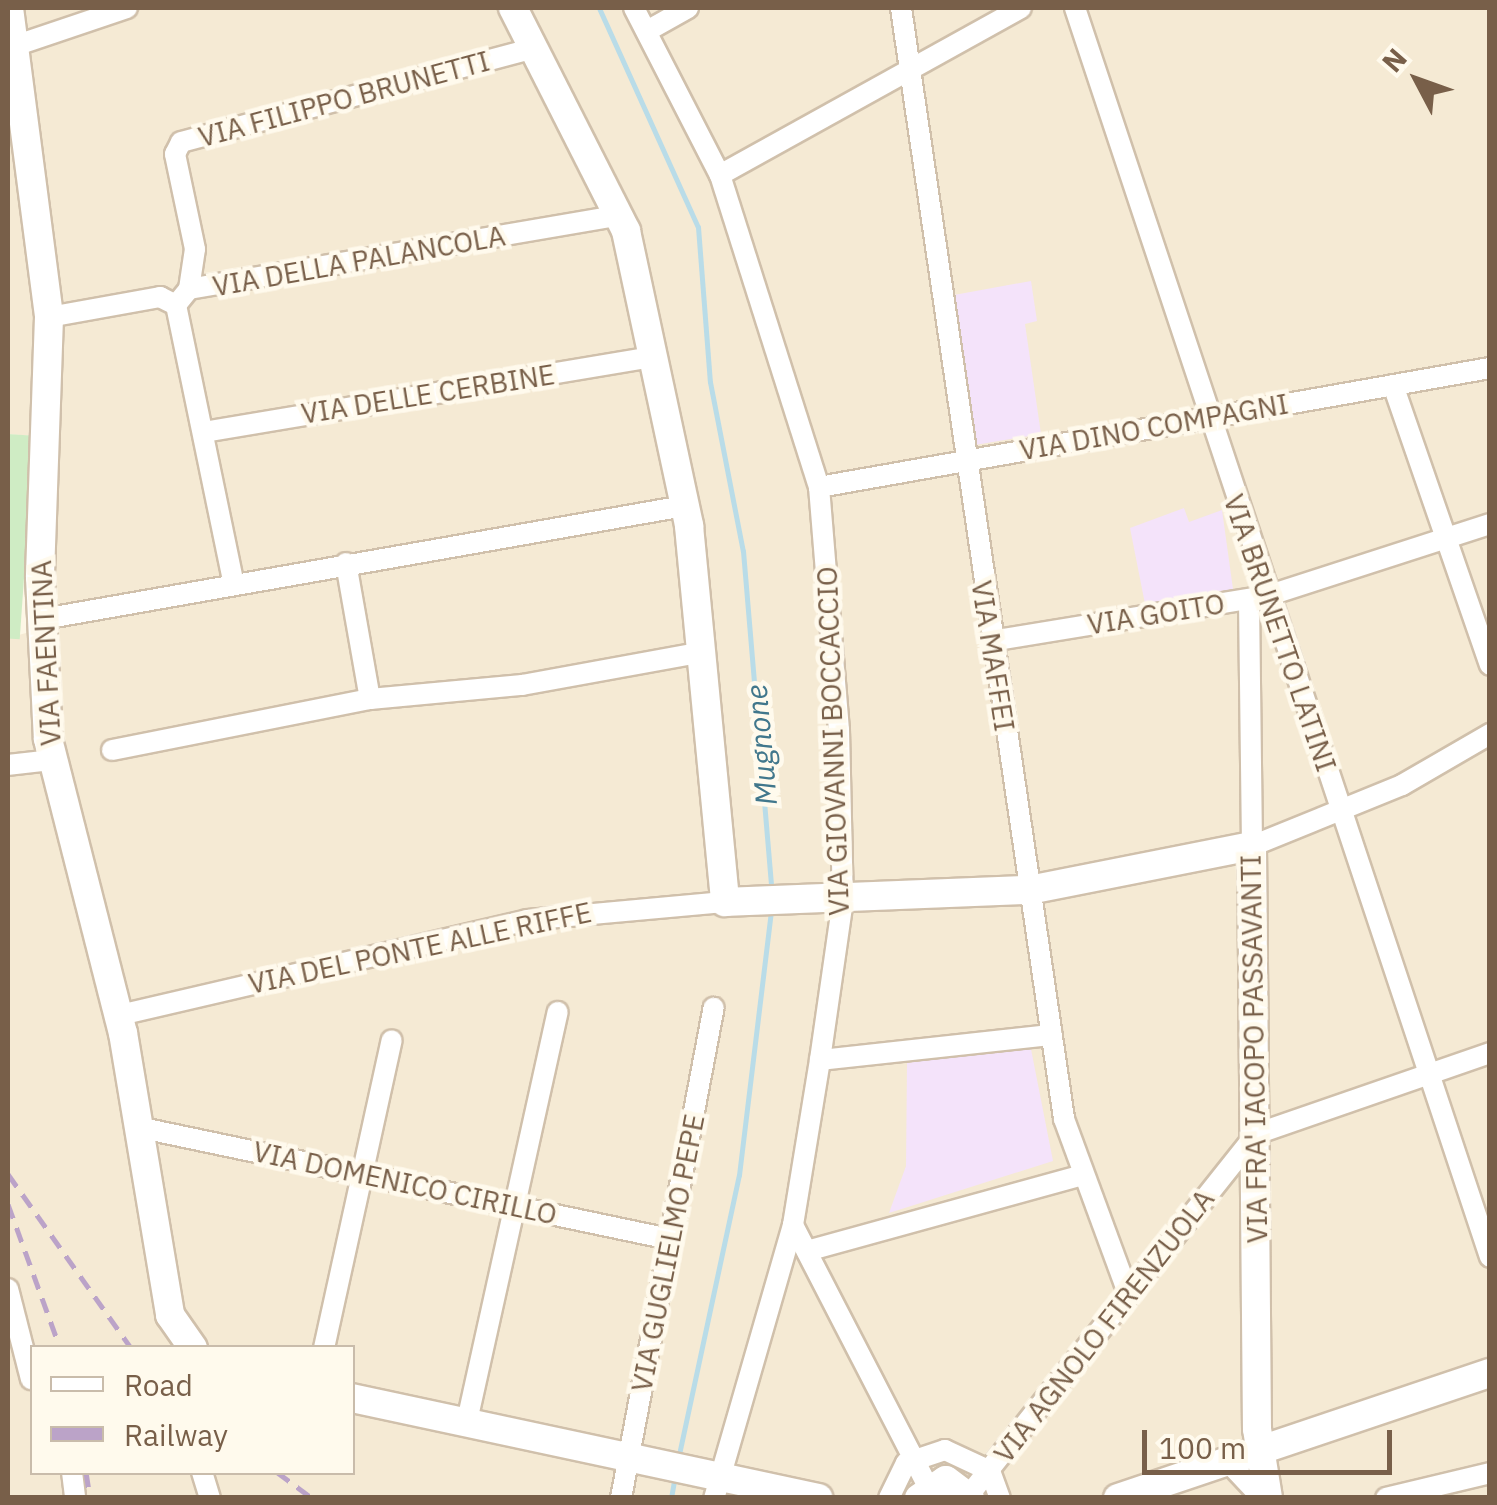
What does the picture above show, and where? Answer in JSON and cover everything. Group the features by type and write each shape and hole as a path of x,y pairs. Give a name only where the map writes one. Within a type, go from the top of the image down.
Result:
{"street":[{"name":"VIA FAENTINA","path":"9,8 17,46 49,316 42,619 52,760 120,1015 142,1128 174,1345"},
{"path":"17,46 127,8"},
{"path":"513,8 537,46 620,215 684,506 732,902 1029,890 1252,846 1341,814 1490,734"},
{"name":"VIA GIOVANNI BOCCACCIO","path":"634,8 720,175 820,488 843,900 793,1225 717,1487"},
{"path":"647,30 688,8"},
{"name":"VIA MAFFEI","path":"901,8 964,462 1052,1035 1082,1174 1128,1294"},
{"path":"720,175 1020,8"},
{"name":"VIA BRUNETTO LATINI","path":"1076,8 1208,418 1258,598 1341,814 1490,1257"},
{"name":"VIA FILIPPO BRUNETTI","path":"183,297 195,249 176,154 181,142 537,46"},
{"name":"VIA DELLA PALANCOLA","path":"49,316 160,296 183,297 620,215"},
{"path":"183,297 204,432 234,581"},
{"name":"VIA DELLE CERBINE","path":"204,432 652,357"},
{"name":"VIA DINO COMPAGNI","path":"820,488 1490,368"},
{"path":"1393,385 1490,665"},
{"path":"42,619 234,581 684,506"},
{"name":"VIA GOITO","path":"992,641 1258,598 1490,524"},
{"path":"346,562 370,699"},
{"name":"VIA FRA' IACOPO PASSAVANTI","path":"1258,598 1252,846 1259,1452 1265,1498"},
{"path":"112,750 370,699 522,686 704,652"},
{"path":"8,765 52,760"},
{"name":"VIA DEL PONTE ALLE RIFFE","path":"120,1015 527,920 732,902"},
{"name":"VIA GUGLIELMO PEPE","path":"622,1498 640,1459 669,1239 714,1008"},
{"path":"467,1421 558,1012"},
{"path":"820,1060 1052,1035"},
{"path":"325,1345 392,1040"},
{"path":"1256,1134 1490,1053"},
{"name":"VIA DOMENICO CIRILLO","path":"142,1128 669,1239"},
{"name":"VIA AGNOLO FIRENZUOLA","path":"970,1496 1256,1134"},
{"path":"807,1251 1082,1174"},
{"path":"793,1225 924,1492 950,1481 970,1496"},
{"path":"8,1289 30,1372"},
{"path":"170,1315 190,1345"},
{"path":"1118,1498 1490,1374"},
{"path":"355,1399 692,1470 717,1487 818,1498"},
{"path":"889,1498 911,1460 953,1450 990,1471 1000,1498"},
{"name":"VIA FRA' IACOPO PASSAVANTI","path":"1228,1462 1265,1498"},
{"path":"1386,1498 1490,1474"}],"shaded area":[{"path":"8,8 1489,8 1489,1497 8,1498 8,638 33,631 34,436 8,434"},
{"path":"1031,281 1037,321 1025,324 1041,434 975,445 954,295"},
{"path":"1184,508 1189,522 1222,510 1233,589 1145,604 1130,528"},
{"path":"1030,1044 1053,1161 889,1213 906,1166 907,1063"}],"green space":[{"path":"8,434 34,436 20,639 8,638"}],"waterway":[{"name":"Mugnone","path":"599,8 698,227 710,382 743,551 772,893"},
{"name":"Mugnone","path":"678,1459 739,1175 771,909"},
{"name":"Mugnone","path":"671,1498 675,1475"}],"railway":[{"path":"8,1174 129,1345"},
{"path":"8,1204 59,1345"},
{"path":"86,1475 90,1498"},
{"path":"281,1475 312,1498"}]}
